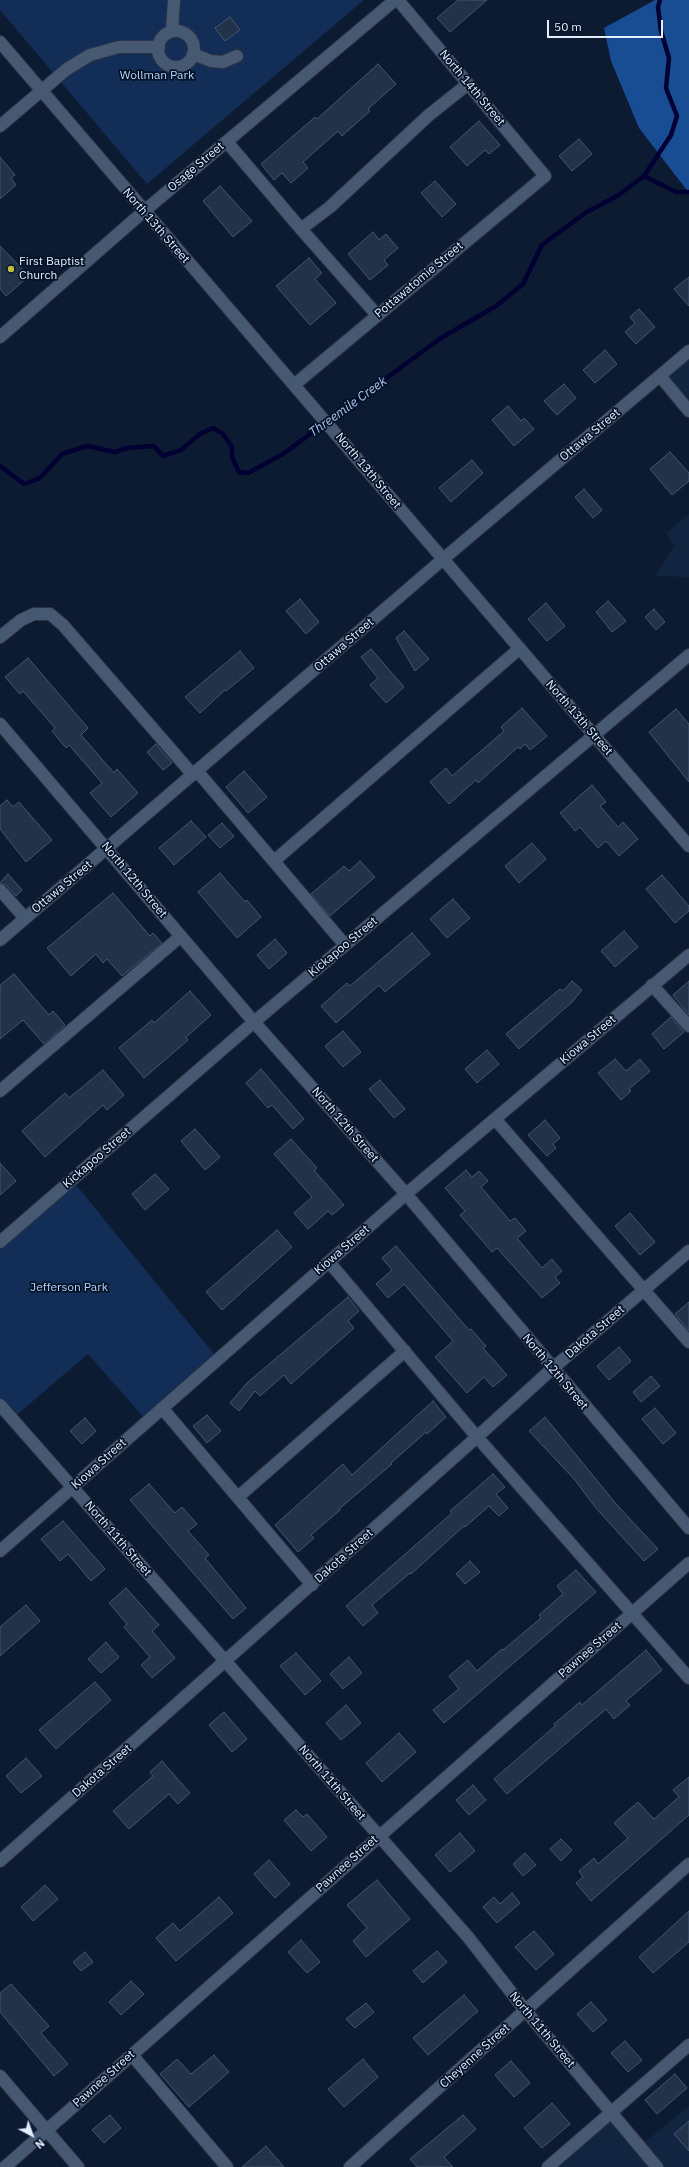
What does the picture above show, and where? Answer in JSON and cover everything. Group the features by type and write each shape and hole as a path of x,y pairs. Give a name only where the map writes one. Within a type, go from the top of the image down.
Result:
{"street":[{"path":"172,31 174,0"},
{"name":"North 14th Street","path":"397,0 545,176"},
{"name":"Osage Street","path":"0,337 143,212 397,0"},
{"path":"172,31 181,31 191,38 193,43 193,54 186,64 175,66 164,61 160,57 159,47 164,35 172,31"},
{"name":"North 13th Street","path":"0,42 143,212 311,403 442,560 689,846"},
{"path":"0,126 42,92 67,69 90,55 119,47 159,47"},
{"path":"193,54 211,61 223,62 237,56"},
{"path":"301,229 330,206 429,115 468,84"},
{"path":"227,142 301,229 378,315"},
{"name":"Pottawatomie Street","path":"294,385 545,176"},
{"name":"Ottawa Street","path":"0,940 442,560 689,351"},
{"path":"660,376 689,411"},
{"path":"0,636 21,620 34,614 50,614 63,625 274,861 345,945"},
{"path":"274,861 519,649"},
{"name":"Kickapoo Street","path":"0,1242 254,1022 689,655"},
{"name":"North 12th Street","path":"0,724 254,1022 406,1194 689,1528"},
{"path":"0,890 25,918"},
{"path":"0,1091 181,936"},
{"name":"Kiowa Street","path":"0,1551 406,1194 689,955"},
{"path":"652,985 689,1026"},
{"path":"495,1119 689,1342"},
{"name":"Dakota Street","path":"0,1862 477,1438 552,1368 689,1250"},
{"path":"329,1262 477,1438 689,1678"},
{"path":"238,1497 404,1351"},
{"name":"North 11th Street","path":"0,1405 468,1937 525,2010 657,2167"},
{"path":"162,1408 312,1585"},
{"name":"Pawnee Street","path":"5,2167 378,1836 689,1563"},
{"name":"Cheyenne Street","path":"350,2167 689,1864"},
{"path":"548,2167 612,2113 689,2044"},
{"path":"132,2055 227,2167"},
{"path":"0,2076 78,2167"}],"shaded area":[{"path":"655,0 689,0 689,193 639,128 611,61 604,28"},
{"path":"689,351 689,411 660,376"},
{"path":"689,514 689,577 655,576 674,546 666,533"},
{"path":"689,2106 689,2167 546,2167 609,2109 640,2146"}],"green space":[{"name":"Wollman Park","path":"0,0 364,0 147,184 0,10"},
{"name":"Jefferson Park","path":"72,1180 218,1359 147,1421 88,1354 12,1419 0,1405 0,1242"}],"building":[{"path":"458,0 487,0 450,32 437,18"},
{"path":"230,17 240,30 225,41 215,28"},
{"path":"378,64 396,84 368,109 370,111 342,136 338,131 303,162 308,168 291,183 282,173 274,180 261,164 315,117 317,119"},
{"path":"479,121 500,145 489,154 485,150 467,166 450,147"},
{"path":"579,139 592,154 572,171 559,156"},
{"path":"0,157 15,175 11,178 16,185 0,199"},
{"path":"435,181 456,204 442,217 421,193"},
{"path":"220,186 252,221 233,237 203,201"},
{"path":"373,232 379,240 386,234 398,248 384,260 388,265 370,280 348,254"},
{"name":"First Baptist Church","path":"0,246 29,276 6,296 0,289"},
{"path":"309,258 322,273 315,279 336,303 310,325 276,286"},
{"path":"689,277 689,306 674,289"},
{"path":"639,309 655,327 636,344 625,332 635,323 630,317"},
{"path":"605,350 617,364 595,383 583,370"},
{"path":"564,384 576,398 557,415 544,401"},
{"path":"508,406 521,421 524,418 534,429 514,446 492,420"},
{"path":"670,452 689,473 689,481 672,495 650,469"},
{"path":"472,460 483,473 451,502 439,488"},
{"path":"584,489 602,510 593,518 575,497"},
{"path":"300,599 319,622 306,634 286,611"},
{"path":"608,601 626,621 612,632 596,612"},
{"path":"546,603 565,626 547,641 528,619"},
{"path":"654,609 665,622 656,630 645,617"},
{"path":"404,631 429,659 415,671 396,638"},
{"path":"371,649 404,687 386,703 370,685 378,678 361,657"},
{"path":"240,651 254,668 226,691 225,690 200,713 185,697"},
{"path":"28,658 88,728 81,735 114,773 117,769 138,793 111,817 90,793 102,783 69,745 66,748 52,731 55,728 23,691 20,694 5,677"},
{"path":"522,708 547,736 530,750 525,744 520,749 518,747 478,783 476,780 449,804 430,782 446,768 452,776 504,731 501,727"},
{"path":"676,709 689,724 689,782 649,732"},
{"path":"156,744 172,763 163,770 147,752"},
{"path":"244,771 267,797 248,813 226,787"},
{"path":"592,785 606,802 600,806 618,827 623,822 638,839 619,856 606,841 598,848 580,827 575,831 560,813"},
{"path":"7,800 13,807 19,802 52,840 26,862 0,829 0,806"},
{"path":"191,821 206,837 174,865 159,848"},
{"path":"222,823 234,836 220,848 208,835"},
{"path":"532,843 546,859 519,883 505,866"},
{"path":"360,861 375,877 330,916 311,894 344,866 349,871"},
{"path":"220,873 245,902 247,900 261,917 237,938 198,892"},
{"path":"8,874 22,890 16,896 6,885 0,883"},
{"path":"662,875 689,906 689,911 675,923 646,889"},
{"path":"113,893 150,936 153,933 162,943 122,976 107,959 103,963 96,954 71,976 47,948"},
{"path":"453,899 470,918 447,938 430,919"},
{"path":"624,931 638,947 615,967 601,951"},
{"path":"412,933 430,954 385,992 379,985 336,1023 321,1006 347,983 350,986"},
{"path":"275,939 287,953 269,969 257,955"},
{"path":"14,974 49,1015 53,1011 65,1025 44,1044 23,1020 0,1039 0,985"},
{"path":"572,981 582,990 572,1002 519,1049 506,1034 560,989 563,991"},
{"path":"689,981 689,1015 673,995"},
{"path":"190,991 211,1015 186,1037 188,1040 144,1078 119,1048 152,1020 154,1023"},
{"path":"671,1017 684,1032 664,1049 652,1034"},
{"path":"343,1031 361,1052 343,1067 325,1046"},
{"path":"487,1050 499,1064 477,1083 465,1069"},
{"path":"615,1059 626,1071 640,1059 650,1071 629,1089 631,1091 621,1100 598,1073"},
{"path":"261,1069 304,1119 293,1129 272,1105 268,1108 246,1083"},
{"path":"103,1070 124,1095 107,1110 103,1105 45,1157 22,1131 65,1093 69,1098"},
{"path":"380,1080 405,1109 394,1118 369,1089"},
{"path":"545,1120 560,1138 553,1144 556,1148 547,1156 528,1135"},
{"path":"195,1129 220,1157 205,1170 181,1141"},
{"path":"291,1139 317,1168 314,1170 344,1205 332,1215 328,1211 308,1229 294,1213 312,1197 274,1154"},
{"path":"0,1163 16,1181 0,1195"},
{"path":"466,1170 472,1177 479,1171 488,1181 481,1187 510,1221 515,1218 526,1231 517,1238 542,1268 552,1259 562,1271 555,1277 560,1283 542,1298 497,1248 492,1252 460,1215 465,1211 445,1188"},
{"path":"155,1174 169,1189 145,1210 132,1194"},
{"path":"630,1213 655,1242 640,1255 615,1226"},
{"path":"277,1230 292,1247 222,1310 206,1292"},
{"path":"396,1246 469,1330 471,1329 486,1346 483,1348 507,1375 493,1387 484,1377 467,1393 435,1357 453,1341 404,1284 388,1298 376,1284 392,1270 382,1258"},
{"path":"348,1297 359,1311 348,1321 354,1328 291,1384 284,1375 260,1396 255,1391 239,1411 230,1403 247,1383"},
{"path":"689,1302 689,1331 675,1314"},
{"path":"619,1347 631,1361 609,1380 597,1366"},
{"path":"651,1376 660,1386 641,1402 633,1392"},
{"path":"433,1401 446,1417 427,1434 426,1432 391,1463 392,1464 339,1509 340,1510 311,1535 314,1538 298,1552 275,1525 343,1464 352,1475"},
{"path":"655,1408 676,1433 663,1444 642,1419"},
{"path":"207,1415 221,1431 207,1443 193,1426"},
{"path":"545,1417 617,1505 658,1549 644,1561 595,1507 575,1480 529,1431"},
{"path":"85,1418 96,1431 82,1444 70,1431"},
{"path":"493,1474 505,1487 496,1494 508,1508 499,1516 489,1506 465,1527 464,1526 411,1574 410,1573 372,1605 378,1613 363,1626 346,1606 452,1513 450,1511"},
{"path":"149,1484 175,1513 182,1507 197,1524 188,1531 209,1555 205,1558 246,1608 233,1619 130,1500"},
{"path":"63,1521 105,1569 91,1581 68,1554 60,1561 41,1539"},
{"path":"470,1561 480,1572 465,1584 456,1574"},
{"path":"576,1570 596,1592 444,1723 433,1710 459,1689 449,1676 468,1660 477,1671 502,1649 503,1650 541,1618 539,1615 563,1594 557,1586"},
{"path":"126,1588 159,1625 152,1631 175,1658 152,1678 141,1665 150,1657 124,1627 127,1624 109,1603"},
{"path":"26,1605 40,1621 0,1656 0,1627"},
{"path":"106,1642 119,1657 101,1673 88,1659"},
{"path":"646,1650 662,1670 626,1701 630,1705 614,1719 606,1709 507,1794 494,1779 555,1726 554,1724 580,1702 582,1705"},
{"path":"296,1653 321,1681 305,1695 280,1666"},
{"path":"349,1657 362,1673 343,1689 330,1674"},
{"path":"95,1682 111,1700 56,1749 39,1730"},
{"path":"346,1705 361,1723 341,1740 326,1723"},
{"path":"224,1712 247,1739 232,1752 209,1725"},
{"path":"399,1733 416,1752 382,1782 366,1763"},
{"path":"26,1758 42,1776 21,1793 6,1776"},
{"path":"162,1761 190,1793 178,1804 169,1794 129,1829 113,1811 153,1776 150,1772"},
{"path":"689,1777 689,1815 591,1901 576,1883 583,1877 579,1871 594,1858 598,1864 628,1838 614,1823 638,1802 654,1819 679,1797 673,1790"},
{"path":"473,1785 486,1800 469,1815 456,1800"},
{"path":"296,1810 303,1817 307,1814 327,1837 311,1851 284,1820"},
{"path":"460,1833 475,1851 450,1872 435,1855"},
{"path":"561,1839 572,1850 561,1861 550,1849"},
{"path":"525,1853 536,1865 523,1876 513,1864"},
{"path":"269,1860 290,1884 275,1898 254,1874"},
{"path":"377,1880 410,1919 366,1957 353,1941 367,1928 347,1905"},
{"path":"45,1885 58,1899 33,1921 21,1907"},
{"path":"512,1893 520,1903 497,1923 483,1907 494,1897 500,1904"},
{"path":"219,1897 233,1913 176,1961 156,1938 173,1923 180,1931"},
{"path":"689,1911 689,1942 653,1973 639,1957"},
{"path":"534,1931 554,1954 536,1970 515,1947"},
{"path":"301,1940 320,1962 307,1973 288,1952"},
{"path":"437,1951 447,1962 423,1983 413,1971"},
{"path":"85,1952 93,1962 81,1971 73,1962"},
{"path":"131,1981 144,1994 121,2015 109,2002"},
{"path":"11,1984 49,2026 41,2033 68,2064 54,2076 0,2012 0,1993"},
{"path":"464,1995 478,2011 428,2055 413,2038"},
{"path":"591,2002 607,2020 593,2032 577,2014"},
{"path":"366,2003 374,2012 355,2028 346,2019"},
{"path":"625,2041 642,2060 628,2072 611,2053"},
{"path":"214,2055 229,2072 189,2107 160,2074 177,2059 191,2074"},
{"path":"363,2059 378,2077 344,2107 328,2089"},
{"path":"511,2061 530,2083 514,2097 495,2075"},
{"path":"675,2074 687,2088 657,2114 645,2100"},
{"path":"552,2103 570,2124 542,2148 524,2128"},
{"path":"110,2115 121,2128 104,2143 92,2130"},
{"path":"463,2115 476,2129 444,2157 453,2167 417,2167 410,2159"},
{"path":"689,2121 689,2151 674,2134"},
{"path":"266,2146 284,2167 242,2167"}],"waterway":[{"path":"644,176 671,135 677,116 666,88 669,58 661,31 658,7 660,0"},
{"name":"Threemile Creek","path":"0,466 24,484 40,478 62,454 87,446 115,452 127,448 154,446 163,456 181,450 200,434 213,428 223,434 232,447 232,457 239,472 248,473 283,454 441,338 496,306 523,284 542,245 585,213 617,196 644,176 676,192 689,192"}],"place":[{"name":"First Baptist Church","path":"11,269"}]}
